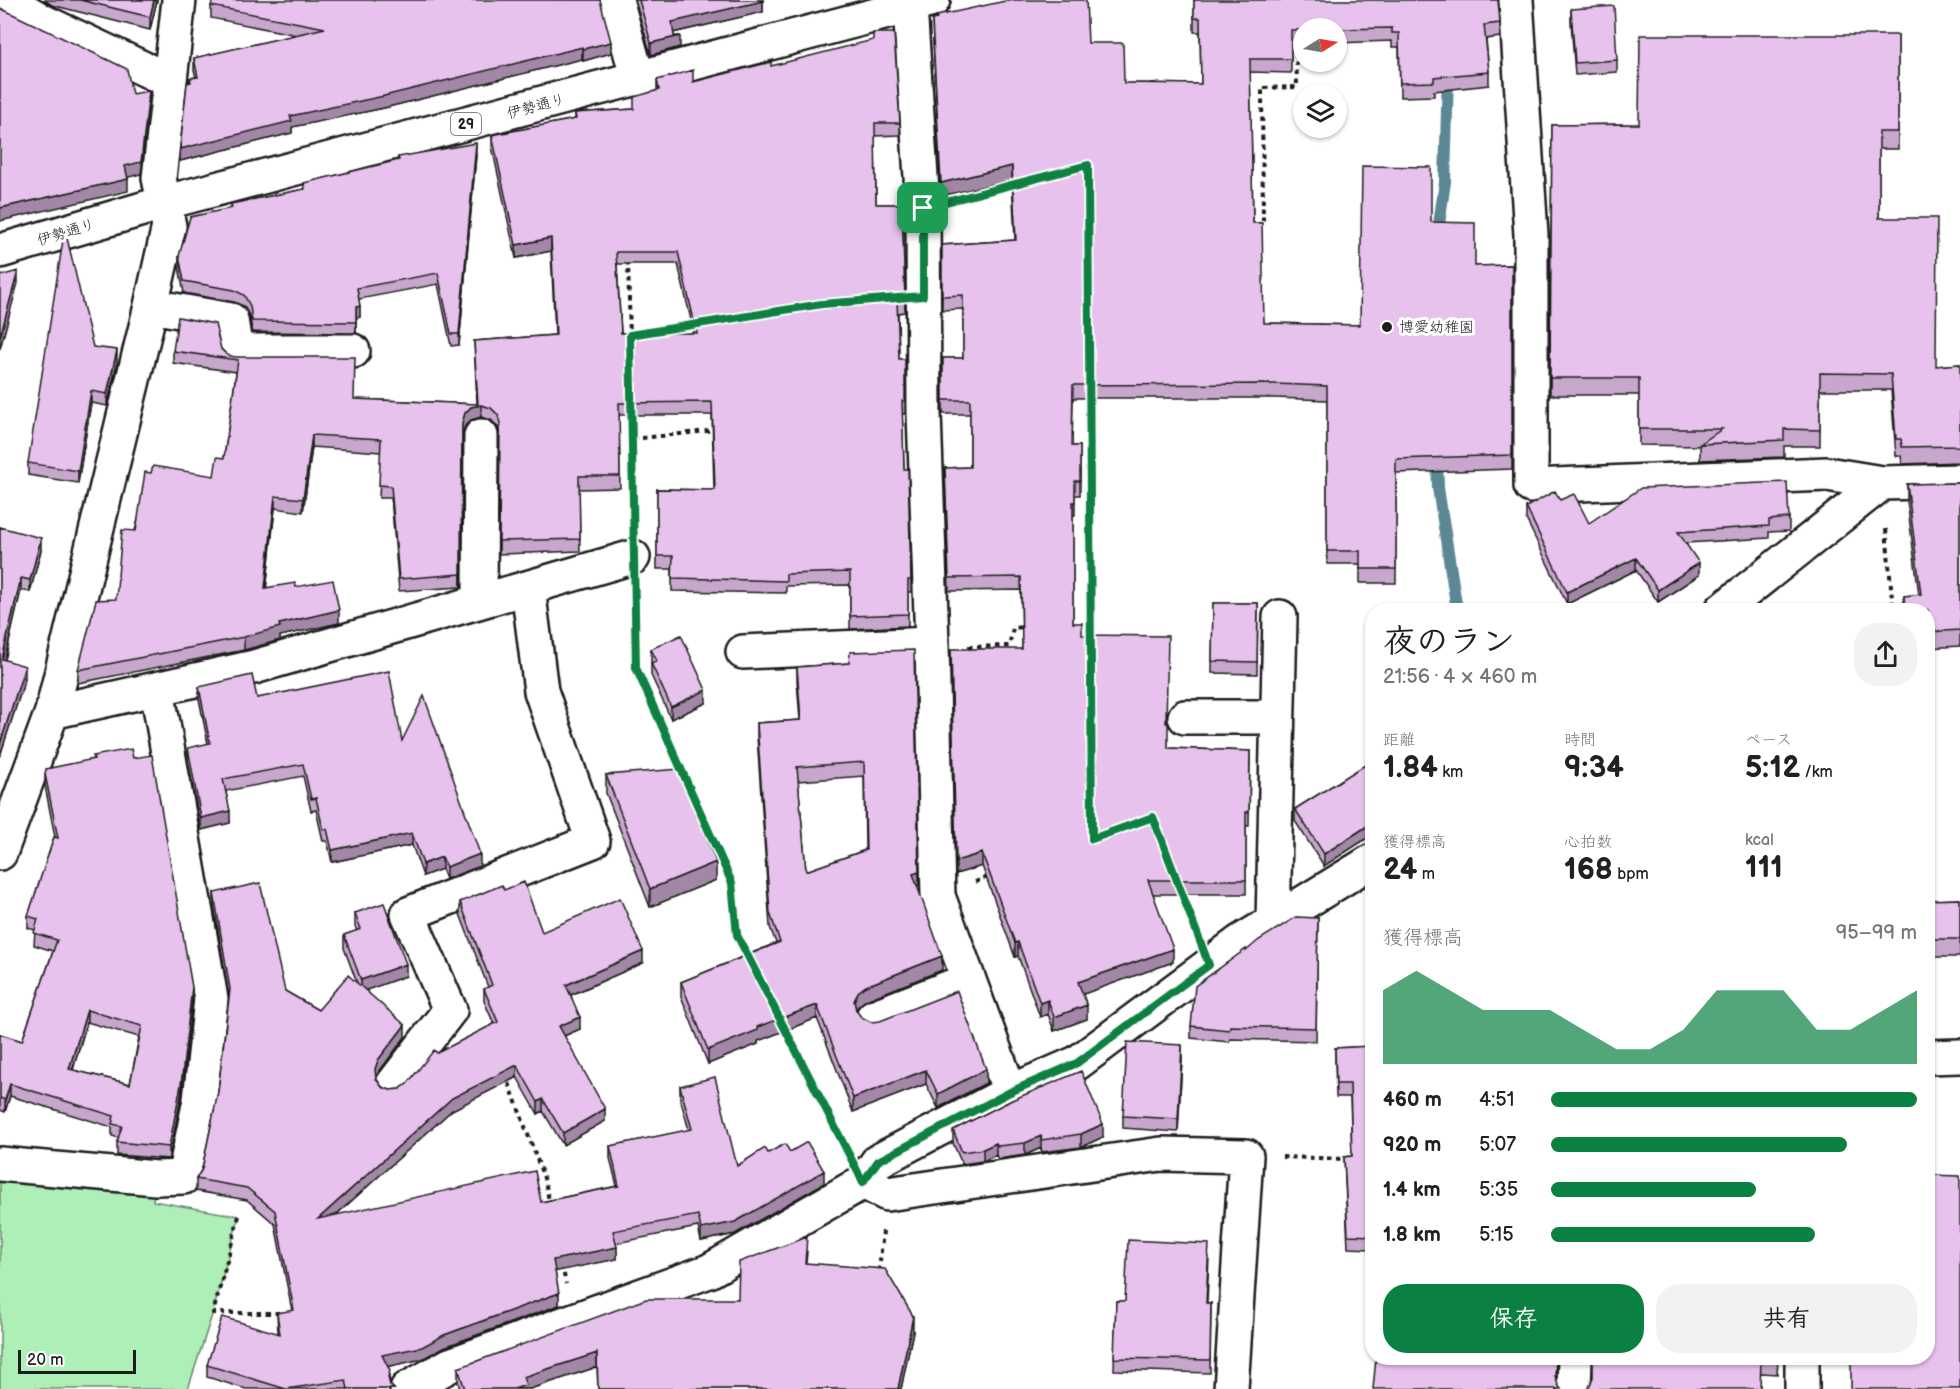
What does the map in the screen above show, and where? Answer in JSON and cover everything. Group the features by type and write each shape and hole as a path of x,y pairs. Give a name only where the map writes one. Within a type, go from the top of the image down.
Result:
{"street":[{"path":"6,0 44,22 170,81"},
{"path":"0,853 52,712 169,226 159,178 179,0"},
{"path":"616,0 638,79"},
{"path":"1516,0 1531,235 1531,486 1827,474 1882,483 1960,481"},
{"path":"922,3 924,413 938,896 1010,1092"},
{"name":"伊勢通り","path":"0,251 164,203 922,3"},
{"path":"151,306 231,320 236,351 353,351"},
{"path":"480,602 481,436"},
{"path":"1731,603 1882,483"},
{"path":"52,712 254,667 633,557"},
{"path":"393,1084 450,1010 408,914 592,841 541,691 528,588"},
{"path":"1273,922 1280,617"},
{"path":"743,652 932,647"},
{"path":"0,1164 156,1178 184,1177 200,1100 211,999 157,689"},
{"path":"1185,717 1277,717"},
{"path":"875,1188 878,1161 1010,1092 1077,1063 1240,942 1365,865"},
{"path":"873,1017 969,980"},
{"path":"1935,1057 1960,1056"},
{"path":"407,1389 450,1365 709,1271 875,1188 1161,1154 1246,1156 1231,1389"},
{"path":"1574,1389 1575,1365"},
{"path":"1802,1389 1803,1365"}],"path":[{"path":"1251,224 1263,224 1262,88 1297,87 1297,72"},
{"path":"923,208 1022,182"},
{"path":"628,255 630,346"},
{"path":"630,335 698,324"},
{"path":"1089,390 1091,645"},
{"path":"632,404 636,668 732,883 737,935 753,966"},
{"path":"633,439 726,429"},
{"path":"1882,483 1892,603"},
{"path":"1080,623 1091,623"},
{"path":"932,647 1009,646 1013,628 1035,626"},
{"path":"938,896 993,876"},
{"path":"1177,881 1209,965"},
{"path":"779,1017 875,1188 879,1274"},
{"path":"509,1083 545,1181 552,1216"},
{"path":"1246,1156 1349,1159"},
{"path":"239,1216 213,1312 290,1312"},
{"path":"561,1262 573,1320"}],"green space":[{"path":"0,1164 156,1178 153,1201 239,1216 213,1312 188,1389 0,1389"}],"building":[{"path":"80,0 154,0 150,17"},
{"path":"213,0 600,0 611,42 290,116 292,121 180,149 187,83 191,82 190,78 198,77 194,58 325,28 211,6"},
{"path":"639,0 763,1 672,22 674,36 680,36 651,43"},
{"path":"1010,0 1086,0 1088,43 1123,43 1124,83 1201,84 1200,18 1194,18 1194,0 1498,0 1500,23 1484,25 1489,72 1434,77 1434,82 1400,83 1399,33 1392,33 1392,28 1347,29 1347,18 1293,18 1291,59 1250,59 1253,223 1262,223 1264,323 1360,325 1362,166 1431,167 1431,222 1475,223 1475,266 1512,265 1512,455 1396,459 1396,569 1360,569 1360,551 1327,551 1327,386 1073,385 1072,446 1080,446 1080,481 1075,481 1075,502 1073,502 1073,623 1082,623 1082,635 1168,636 1166,723 1168,723 1168,748 1250,751 1249,812 1246,812 1246,880 1148,880 1173,949 1078,982 1087,1005 1054,1017 1048,1000 1040,1003 982,853 956,861 951,649 1022,649 1021,577 949,578 945,468 970,467 970,400 943,400 943,358 963,358 963,295 942,296 942,245 1016,240 1012,166 941,183 932,20 937,19 936,16"},
{"path":"1614,6 1617,60 1575,63 1571,9"},
{"path":"0,8 127,69 132,94 149,91 141,162 125,166 128,179 0,208"},
{"path":"873,33 894,33 900,123 875,123 876,204 902,204 905,300 897,300 899,359 905,359 905,401 902,401 904,469 908,469 911,580 908,580 908,614 850,616 850,572 786,574 786,581 672,578 673,556 657,556 657,489 715,490 712,402 619,403 620,476 579,476 580,539 499,541 500,423 498,415 491,408 481,405 471,407 465,413 462,423 461,574 399,579 391,486 379,485 381,439 312,435 303,499 275,496 265,588 295,583 296,587 333,580 339,610 279,624 280,627 244,637 78,670 96,600 116,599 122,530 136,531 145,472 151,473 153,466 214,476 217,457 224,458 238,360 173,351 178,317 215,324 221,349 227,355 235,357 355,357 354,399 478,404 474,341 556,335 551,238 516,245 492,135 576,119 575,113 634,109 634,97 659,90 657,80 693,70 693,82 771,62 771,66 873,40","holes":["616,252 678,252 697,333 621,333"]},
{"path":"1640,35 1898,35 1898,132 1879,132 1879,218 1937,218 1936,366 1960,364 1960,446 1902,447 1901,439 1896,439 1891,374 1820,373 1820,430 1784,429 1784,440 1700,444 1722,429 1639,429 1639,378 1550,378 1552,125 1639,124"},
{"path":"476,143 459,334 451,334 438,273 357,288 360,306 356,307 356,322 252,321 250,306 244,295 234,290 184,281 179,256 190,217 232,208 231,204 305,189 304,183 399,160 398,157"},
{"path":"67,238 93,347 117,350 107,394 91,391 78,471 28,463 63,240"},
{"path":"18,271 0,337 0,276"},
{"path":"1787,482 1789,518 1769,520 1769,526 1678,532 1699,563 1658,590 1636,558 1567,592 1526,507 1555,491 1560,500 1574,494 1589,523 1641,488"},
{"path":"1960,483 1960,630 1935,632 1935,603 1904,603 1904,596 1921,594 1907,484"},
{"path":"0,527 41,538 30,580 21,578 2,659 25,666 0,744"},
{"path":"1213,603 1258,603 1257,662 1212,661"},
{"path":"681,635 706,690 671,707 651,663 657,661 651,649"},
{"path":"914,650 919,872 913,874 942,956 866,986 858,992 854,1001 861,1017 871,1022 880,1021 957,991 986,1069 938,1094 926,1070 853,1098 817,1005 757,1027 758,1030 708,1050 681,982 780,942 770,913 757,723 801,720 797,667 849,663 850,652","holes":["864,762 866,850 806,871 797,767"]},
{"path":"389,671 402,741 424,696 480,854 446,867 442,857 423,864 412,833 332,850 327,829 323,829 316,798 311,799 303,764 223,779 230,811 201,818 188,748 210,743 199,687 252,675 257,698"},
{"path":"131,749 133,758 152,755 192,987 181,1085 169,1147 117,1142 122,1126 112,1124 114,1116 10,1084 5,1100 0,1098 0,1034 22,1041 57,940 34,933 38,919 28,916 54,837 58,838 45,774 46,769 94,759 93,756","holes":["87,1010 142,1026 130,1084 69,1069"]},
{"path":"1365,765 1365,828 1324,854 1295,809"},
{"path":"680,769 716,862 650,889 606,775"},
{"path":"524,882 542,932 620,898 643,951 566,985 580,1017 559,1026 605,1109 563,1133 543,1099 538,1102 517,1065 452,1098 318,1219 535,1171 541,1202 619,1186 610,1146 692,1129 680,1086 715,1077 737,1166 765,1148 768,1153 785,1144 790,1152 807,1142 824,1171 735,1222 701,1229 698,1215 613,1231 617,1247 553,1260 559,1293 444,1335 422,1347 382,1355 390,1371 388,1377 390,1385 394,1389 348,1389 346,1380 286,1389 207,1365 222,1317 280,1334 277,1313 294,1310 275,1211 247,1188 196,1179 202,1169 218,1092 230,989 214,893 260,883 285,991 318,1010 348,975 405,1025 378,1060 375,1069 376,1079 382,1087 390,1090 400,1089 407,1084 434,1050 437,1053 498,1022 484,989 492,985 460,902 502,885 504,890"},
{"path":"1960,899 1960,939 1935,939 1935,900"},
{"path":"384,903 406,964 361,980 344,935 361,929 355,913"},
{"path":"1296,917 1318,918 1316,1028 1230,1026 1229,1030 1191,1026 1195,986 1259,940"},
{"path":"1127,1042 1182,1045 1178,1119 1123,1116"},
{"path":"1365,1046 1365,1236 1348,1235 1344,1157 1352,1156 1350,1084 1336,1084 1335,1048"},
{"path":"1081,1071 1103,1124 1081,1134 1042,1140 1041,1136 1025,1143 998,1146 996,1143 983,1149 962,1152 953,1130 1012,1100"},
{"path":"1935,1175 1960,1176 1960,1389 1851,1389 1851,1365 1935,1365"},
{"path":"807,1237 805,1263 885,1269 913,1316 898,1389 598,1389 597,1353 523,1377 526,1385 514,1389 465,1389 458,1368 646,1299 738,1299 739,1262"},
{"path":"1128,1240 1209,1244 1206,1303 1211,1303 1210,1360 1114,1358 1116,1301 1125,1301"},
{"path":"1375,1365 1556,1365 1555,1376 1561,1389 1373,1389"},
{"path":"1593,1365 1761,1365 1760,1389 1587,1389 1593,1377"}],"waterway":[{"path":"1437,238 1445,182 1448,73"},
{"path":"1437,456 1438,488 1456,603"}],"place":[{"name":"博愛幼稚園","path":"1387,327"}],"route":[{"path":"1088,165 1092,839 1153,817 1209,965 1077,1063 1010,1092 878,1161 863,1182 737,935 732,883 636,668 630,335 822,304 923,296 923,208 1088,165"}]}
